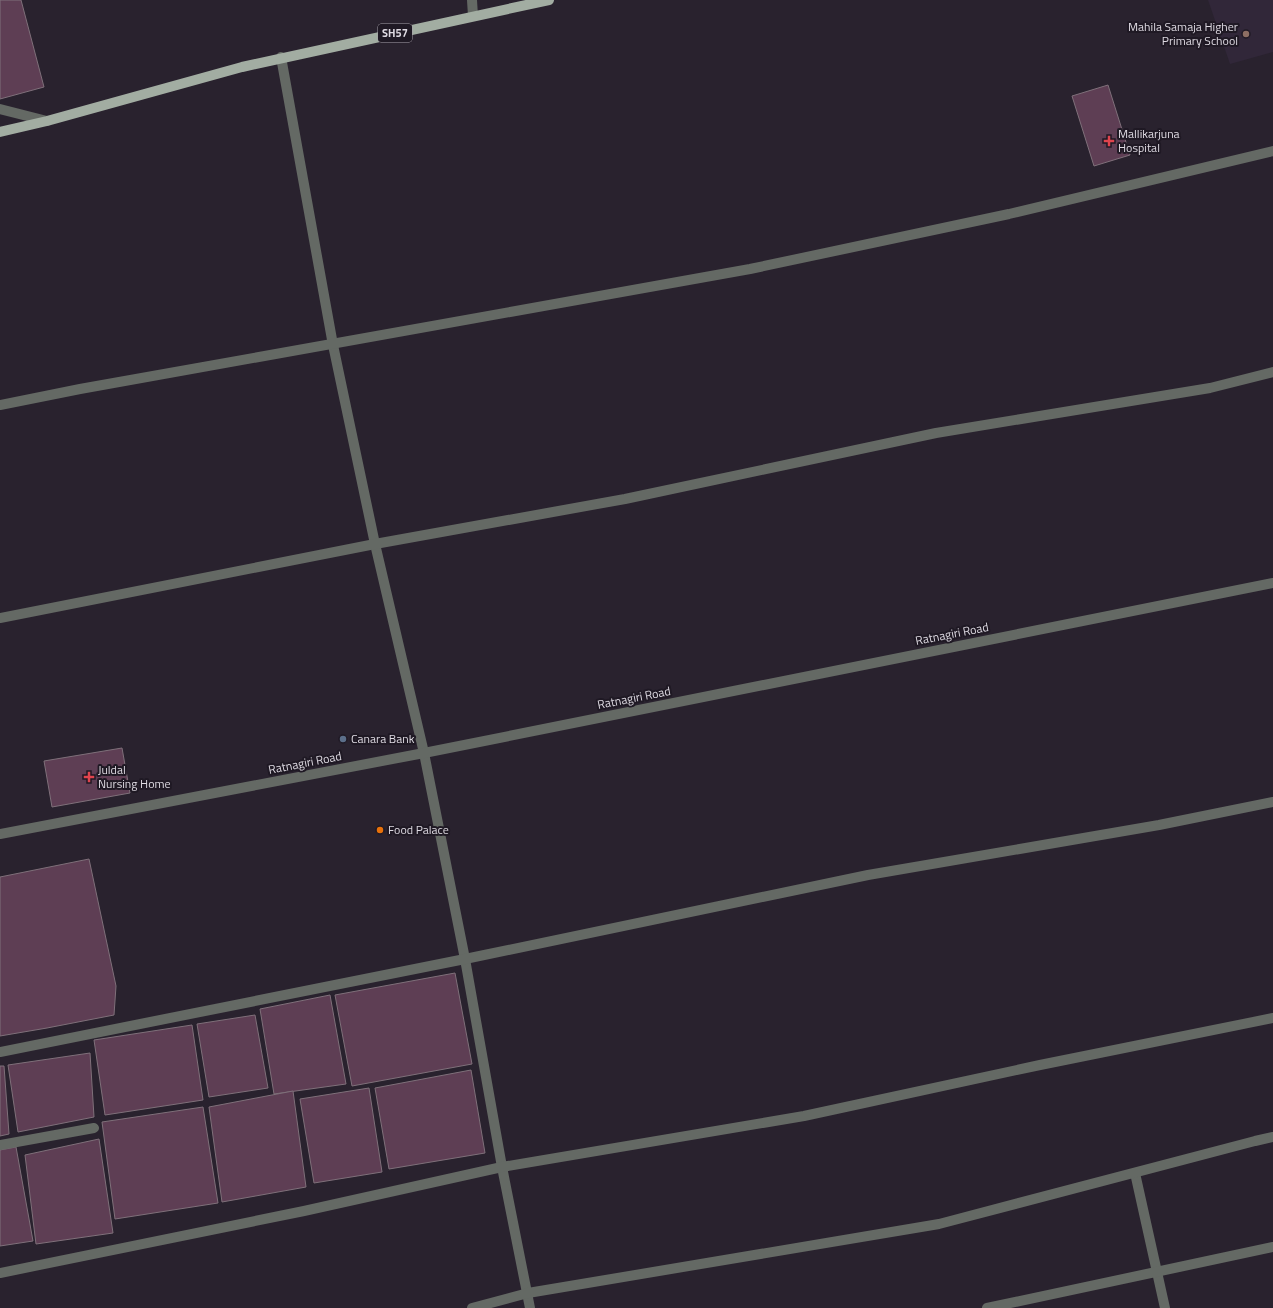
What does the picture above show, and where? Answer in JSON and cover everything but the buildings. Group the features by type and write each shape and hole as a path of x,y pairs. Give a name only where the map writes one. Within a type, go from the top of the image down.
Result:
{"main road":[{"name":"SH57","path":"0,132 47,121 281,57 549,0"}],"street":[{"path":"472,0 473,16"},
{"path":"281,57 333,344 375,544 424,753 465,959 502,1167 530,1308"},
{"path":"0,109 47,121"},
{"path":"0,405 80,389 750,269 1009,214 1273,151"},
{"path":"0,618 375,544 625,499 936,433 1210,388 1273,372"},
{"name":"Ratnagiri Road","path":"0,834 424,753 1273,583"},
{"path":"0,1052 465,959 868,874 1159,826 1273,802"},
{"path":"0,1273 304,1211 502,1167 804,1116 1040,1065 1273,1018"},
{"path":"0,1144 94,1128"},
{"path":"472,1308 528,1293 939,1224 1273,1137"},
{"path":"1134,1172 1165,1308"},
{"path":"987,1308 1273,1247"}],"shaded area":[{"name":"Mahila Samaja Higher Primary School","path":"1208,0 1273,0 1273,52 1230,64"}],"place":[{"name":"Mahila Samaja Higher Primary School","path":"1246,34"},
{"name":"Mallikarjuna Hospital","path":"1109,141"},
{"name":"Canara Bank","path":"343,739"},
{"name":"Juldal Nursing Home","path":"89,777"},
{"name":"Food Palace","path":"380,830"}]}
